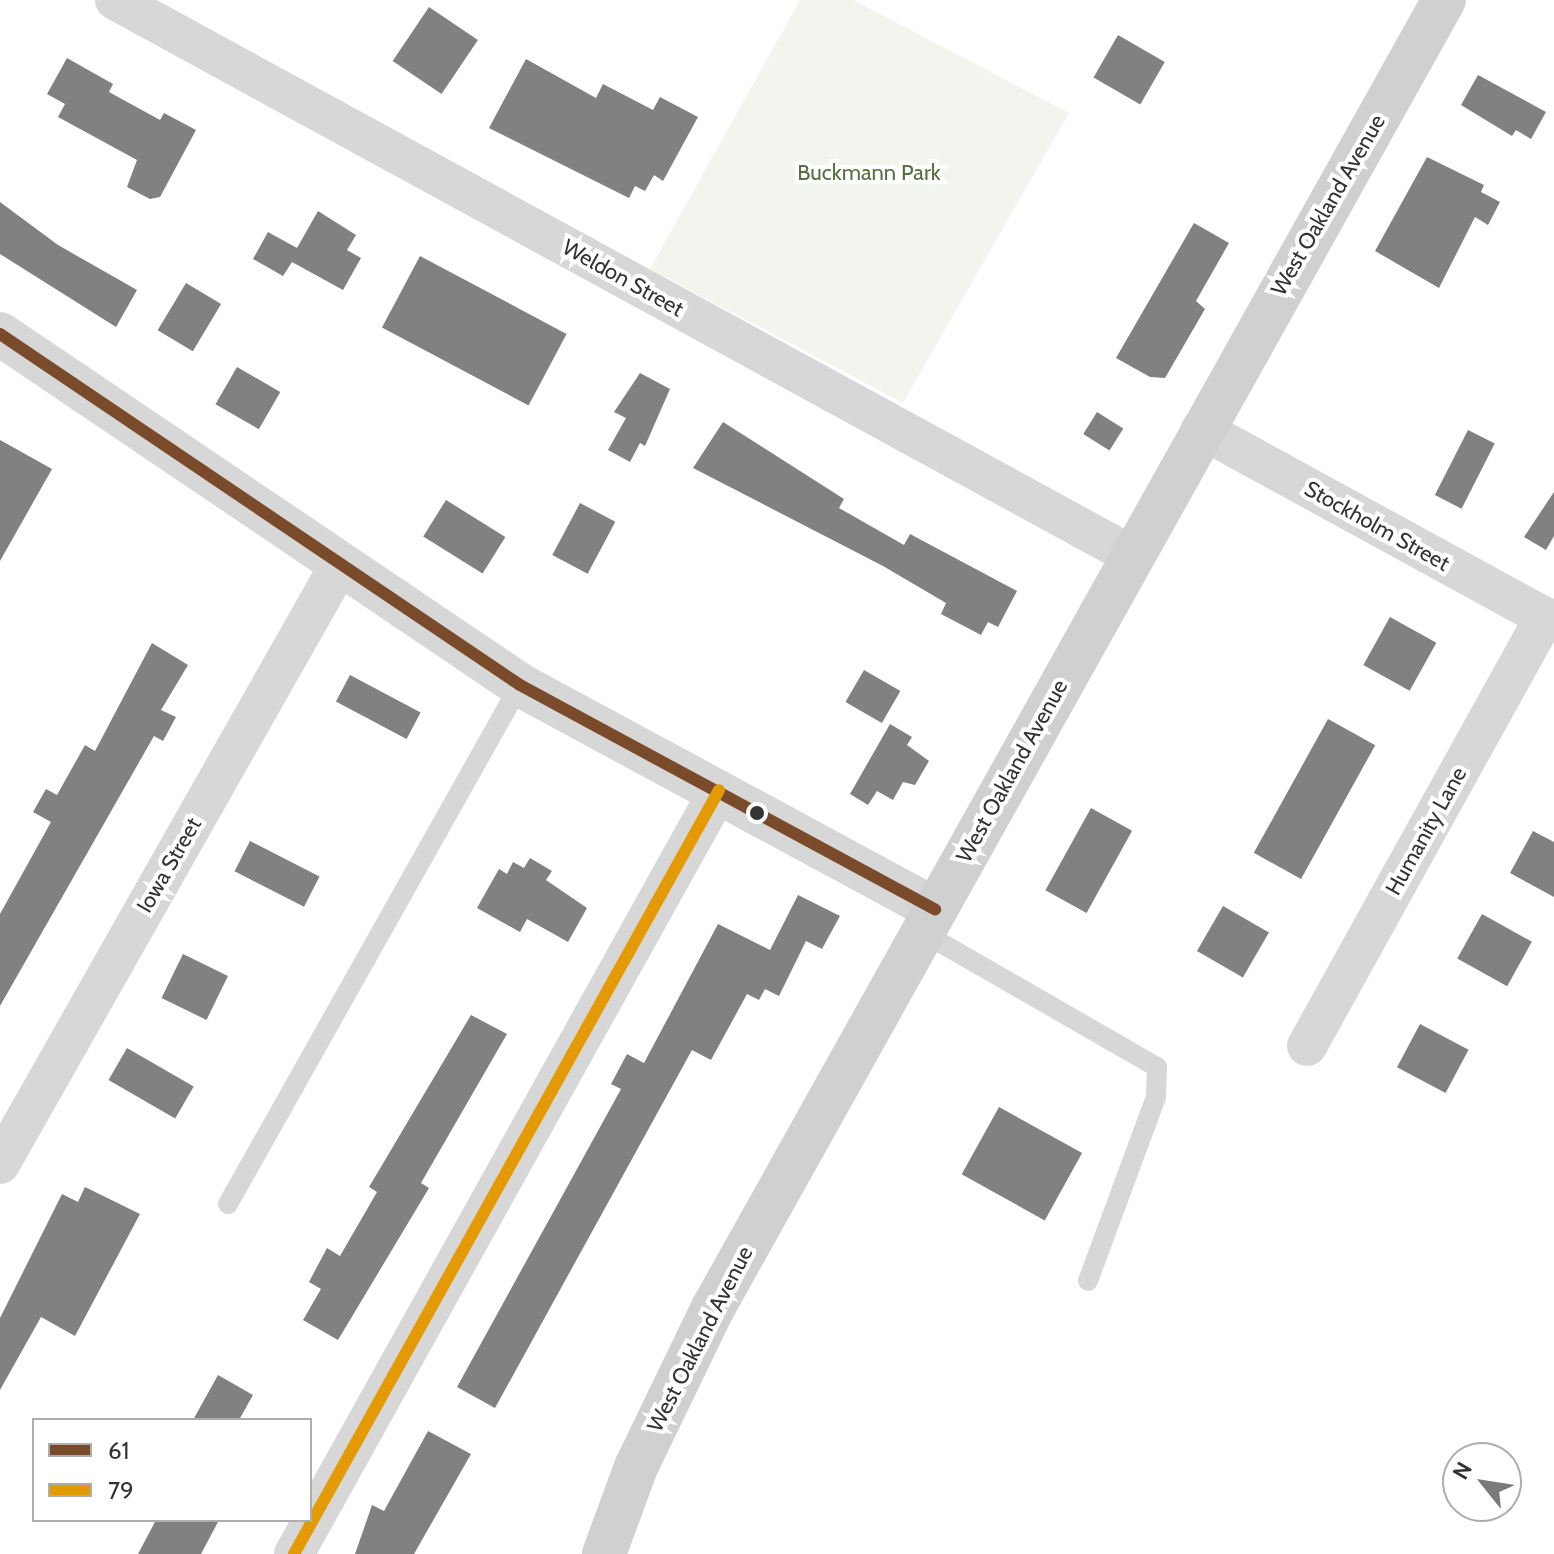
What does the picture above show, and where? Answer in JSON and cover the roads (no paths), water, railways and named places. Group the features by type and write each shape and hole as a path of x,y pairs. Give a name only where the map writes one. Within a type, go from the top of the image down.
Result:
{"main road":[{"name":"West Oakland Avenue","path":"604,1554 636,1467 713,1308 1201,429 1444,0"}],"street":[{"name":"Weldon Street","path":"115,0 1131,555"},
{"path":"0,334 339,566 520,685 719,790 929,920"},
{"name":"Stockholm Street","path":"1201,429 1549,620"},
{"name":"Iowa Street","path":"0,1164 339,566"},
{"name":"Humanity Lane","path":"1307,1046 1549,620"},
{"path":"312,1522 719,790"},
{"path":"294,1554 312,1522"}],"lane":[{"path":"228,1204 520,685"},
{"path":"929,920 1157,1067 1156,1097 1088,1281"}],"park label":[{"name":"Buckmann Park","path":"869,173"}]}
